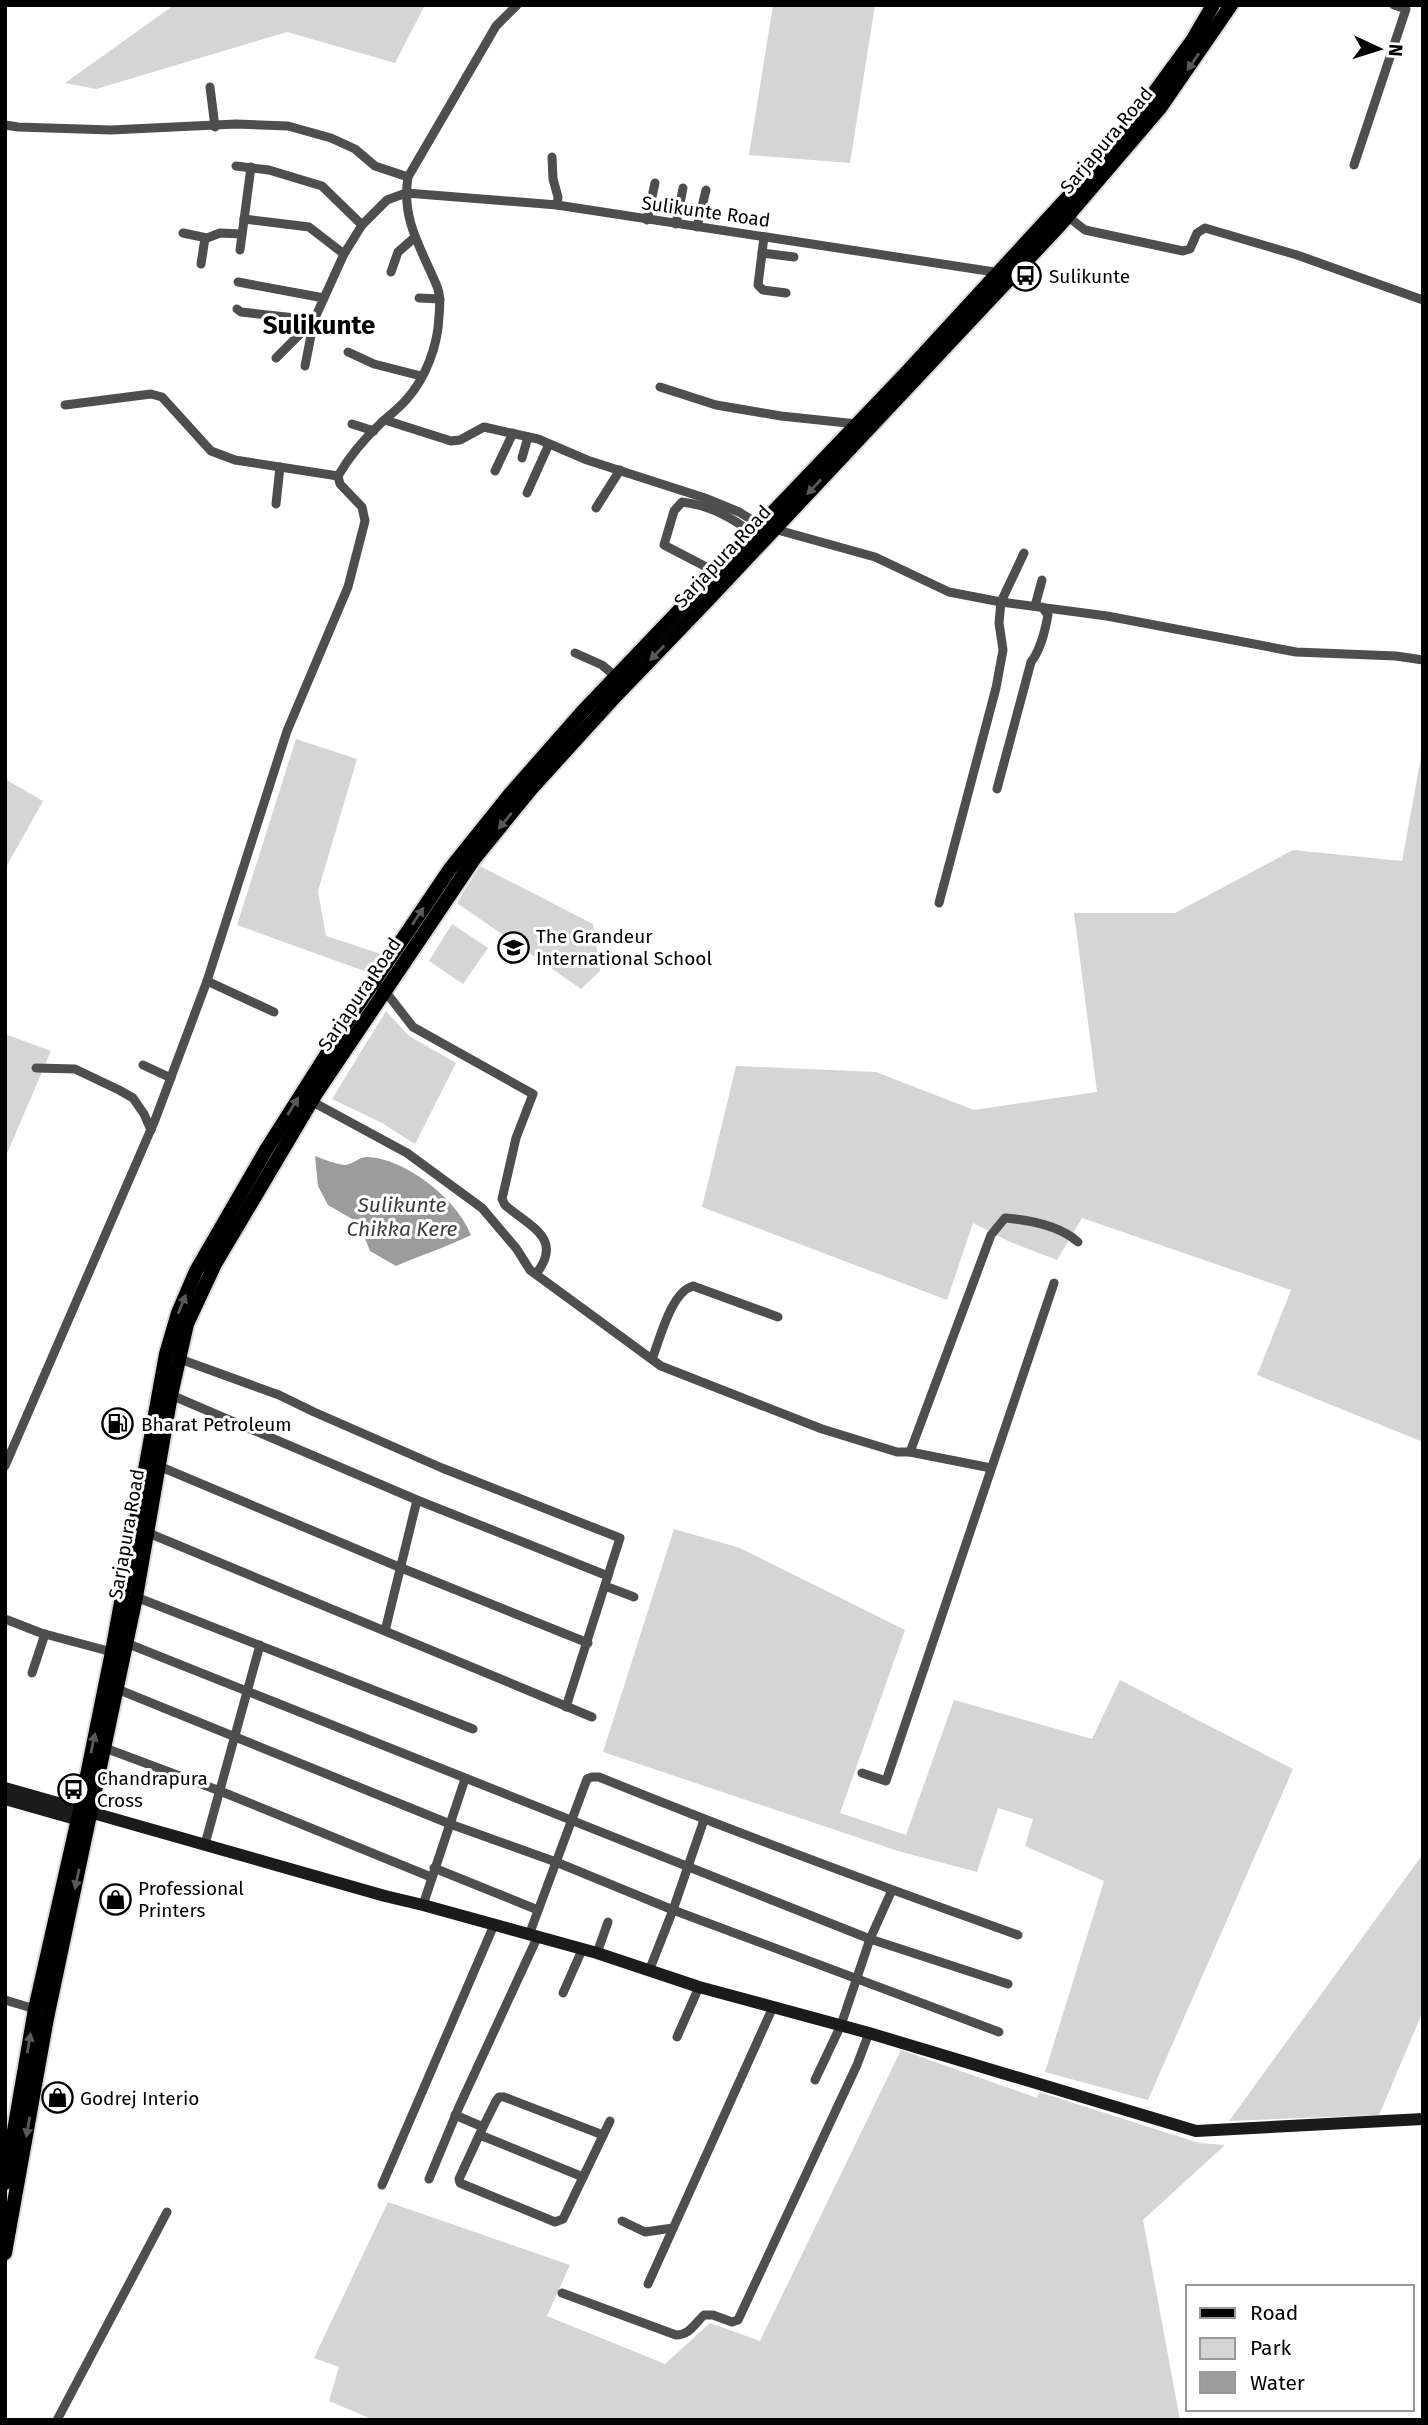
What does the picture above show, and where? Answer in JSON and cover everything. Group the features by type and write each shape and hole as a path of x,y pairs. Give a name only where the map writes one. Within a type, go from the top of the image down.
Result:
{"main road":[{"name":"Sarjapura Road","path":"5,2183 35,2009 84,1816 105,1748 136,1597 146,1532 152,1463 171,1395 172,1357 210,1274 265,1176 450,869 518,785 616,677 1006,274 1135,119 1192,41 1213,5"},
{"name":"Sarjapura Road","path":"5,2253 112,1653 152,1463 178,1313 196,1271 266,1150 379,987 471,862 531,789 857,424 1067,216 1160,108 1231,5"}],"street":[{"path":"338,476 374,431 406,400 433,352 439,331 440,299 438,286 414,238 406,193 408,177 496,26 517,5"},
{"path":"1354,166 1406,9 1394,5"},
{"path":"210,87 215,127"},
{"path":"5,125 111,130 247,124 295,127 331,138 355,149 375,166 408,177"},
{"path":"552,157 552,179 558,197 557,205"},
{"path":"236,166 251,167 322,186 362,225"},
{"path":"240,250 251,167"},
{"path":"647,220 655,183"},
{"path":"676,224 683,188"},
{"path":"697,227 706,190"},
{"path":"304,366 314,320 344,254 362,225 387,200 406,193"},
{"name":"Sulikunte Road","path":"406,193 557,205 1006,274"},
{"path":"1067,216 1085,230 1182,251 1190,249 1196,233 1205,228 1297,255 1423,300"},
{"path":"244,219 309,227 344,254"},
{"path":"183,233 205,238 219,233 242,234"},
{"path":"764,237 760,288 786,293"},
{"path":"201,264 205,238"},
{"path":"391,272 398,253 414,238"},
{"path":"762,253 794,257"},
{"path":"238,282 324,298"},
{"path":"419,298 440,299"},
{"path":"237,309 242,312 314,320"},
{"path":"276,358 314,320"},
{"path":"348,352 374,364 421,376"},
{"path":"660,387 716,405 781,416 857,424"},
{"path":"65,405 151,394 162,397 211,451 235,460 338,476"},
{"path":"385,420 451,441 460,440 484,427 528,437 587,460 705,498 739,512 762,529"},
{"path":"352,424 374,431"},
{"path":"495,471 513,433"},
{"path":"522,458 528,437"},
{"path":"527,493 549,444"},
{"path":"276,504 280,467"},
{"path":"596,508 620,470"},
{"path":"5,1466 151,1130 207,981 287,731 348,587 365,521 362,507 340,484 338,476"},
{"path":"716,572 664,545 674,511 681,502 720,512 762,529 875,557 949,592 1000,602 1107,616 1296,652 1396,656 1423,660"},
{"path":"939,903 996,688 1003,650 999,623 1000,602 1024,553"},
{"path":"1038,606 1042,580"},
{"path":"996,789 1031,662 1037,655 1045,630 1048,615 1038,606"},
{"path":"575,653 603,665 616,677"},
{"path":"207,981 274,1012"},
{"path":"379,987 413,1027 533,1094 516,1138 502,1199 505,1205 544,1239 548,1249 544,1264 536,1274"},
{"path":"143,1065 171,1078"},
{"path":"36,1068 75,1069 119,1090 133,1098 151,1130"},
{"path":"311,1101 407,1153 482,1208 516,1248 530,1270 661,1366 822,1429 897,1452 910,1452 992,1468"},
{"path":"910,1452 990,1235 1005,1218 1019,1219 1068,1233 1078,1242"},
{"path":"862,1773 886,1781 1054,1283"},
{"path":"652,1359 677,1296 687,1288 693,1286 778,1317"},
{"path":"172,1357 279,1395 442,1468 620,1538 566,1707"},
{"path":"171,1395 417,1500 608,1576"},
{"path":"152,1463 588,1643"},
{"path":"385,1631 417,1500"},
{"path":"146,1532 592,1717"},
{"path":"605,1586 634,1597"},
{"path":"136,1597 473,1729"},
{"path":"5,1619 45,1634 112,1653"},
{"path":"32,1673 45,1634"},
{"path":"126,1643 870,1939 1008,1983"},
{"path":"205,1844 260,1645"},
{"path":"117,1689 450,1824 999,2032"},
{"path":"105,1748 432,1873 538,1910"},
{"path":"429,2179 533,1936 538,1910 587,1779 598,1777 705,1820 1018,1935"},
{"path":"423,1905 465,1779"},
{"path":"5,1788 84,1816"},
{"path":"5,1799 205,1844 597,1953 699,1987 869,2033 1196,2131 1423,2119"},
{"path":"649,1970 705,1820"},
{"path":"815,2080 841,2025 870,1939 892,1890"},
{"path":"597,1953 608,1922"},
{"path":"382,2185 494,1926"},
{"path":"562,1993 582,1950"},
{"path":"677,2037 699,1987"},
{"path":"5,2000 35,2009"},
{"path":"648,2284 774,2007"},
{"path":"562,2293 676,2335 690,2331 704,2315 713,2315 732,2322 738,2320 857,2065 869,2033"},
{"path":"603,2135 499,2097 459,2179 460,2183 559,2222 563,2219 610,2121"},
{"path":"455,2115 482,2131 583,2177"},
{"path":"57,2420 167,2212"},
{"path":"622,2221 645,2232 673,2228"}],"green space":[{"path":"174,5 425,5 395,63 287,32 96,89 65,83"},
{"path":"773,5 875,5 850,163 749,155"},
{"path":"296,739 357,759 318,891 326,936 381,954 367,972 237,925"},
{"path":"1423,746 1423,1442 1257,1375 1291,1290 1082,1218 1057,1260 1010,1242 973,1223 947,1300 702,1207 736,1066 876,1072 974,1110 1097,1092 1074,913 1175,913 1293,850 1402,861"},
{"path":"5,779 43,801 5,869"},
{"path":"480,866 593,924 600,971 581,989 457,903"},
{"path":"452,924 488,948 463,984 429,961"},
{"path":"386,1011 409,1036 456,1063 415,1144 382,1123 332,1099"},
{"path":"5,1034 51,1051 5,1158"},
{"path":"674,1529 740,1548 905,1630 840,1813 906,1835 954,1700 1092,1739 1120,1680 1293,1769 1148,2100 1045,2072 1104,1881 1025,1846 1033,1819 998,1808 977,1872 898,1851 603,1752"},
{"path":"1423,1854 1423,2011 1379,2115 1229,2121"},
{"path":"901,2050 1037,2098 1039,2092 1199,2143 1225,2145 1143,2220 1180,2420 374,2420 329,2401 339,2367 314,2358 388,2202 570,2265 547,2316 665,2364 710,2323 760,2341"}],"water":[{"name":"Sulikunte Chikka Kere","path":"315,1156 343,1165 367,1157 382,1159 413,1173 455,1208 471,1235 396,1266 370,1251 359,1223 328,1205 318,1186"}],"place":[{"name":"Sulikunte","path":"1026,276"},
{"name":"The Grandeur International School","path":"513,947"},
{"name":"Bharat Petroleum","path":"118,1424"},
{"name":"Chandrapura Cross","path":"74,1789"},
{"name":"Professional Printers","path":"115,1899"},
{"name":"Godrej Interio","path":"57,2098"}],"district":[{"name":"Sulikunte","path":"319,325"}]}
